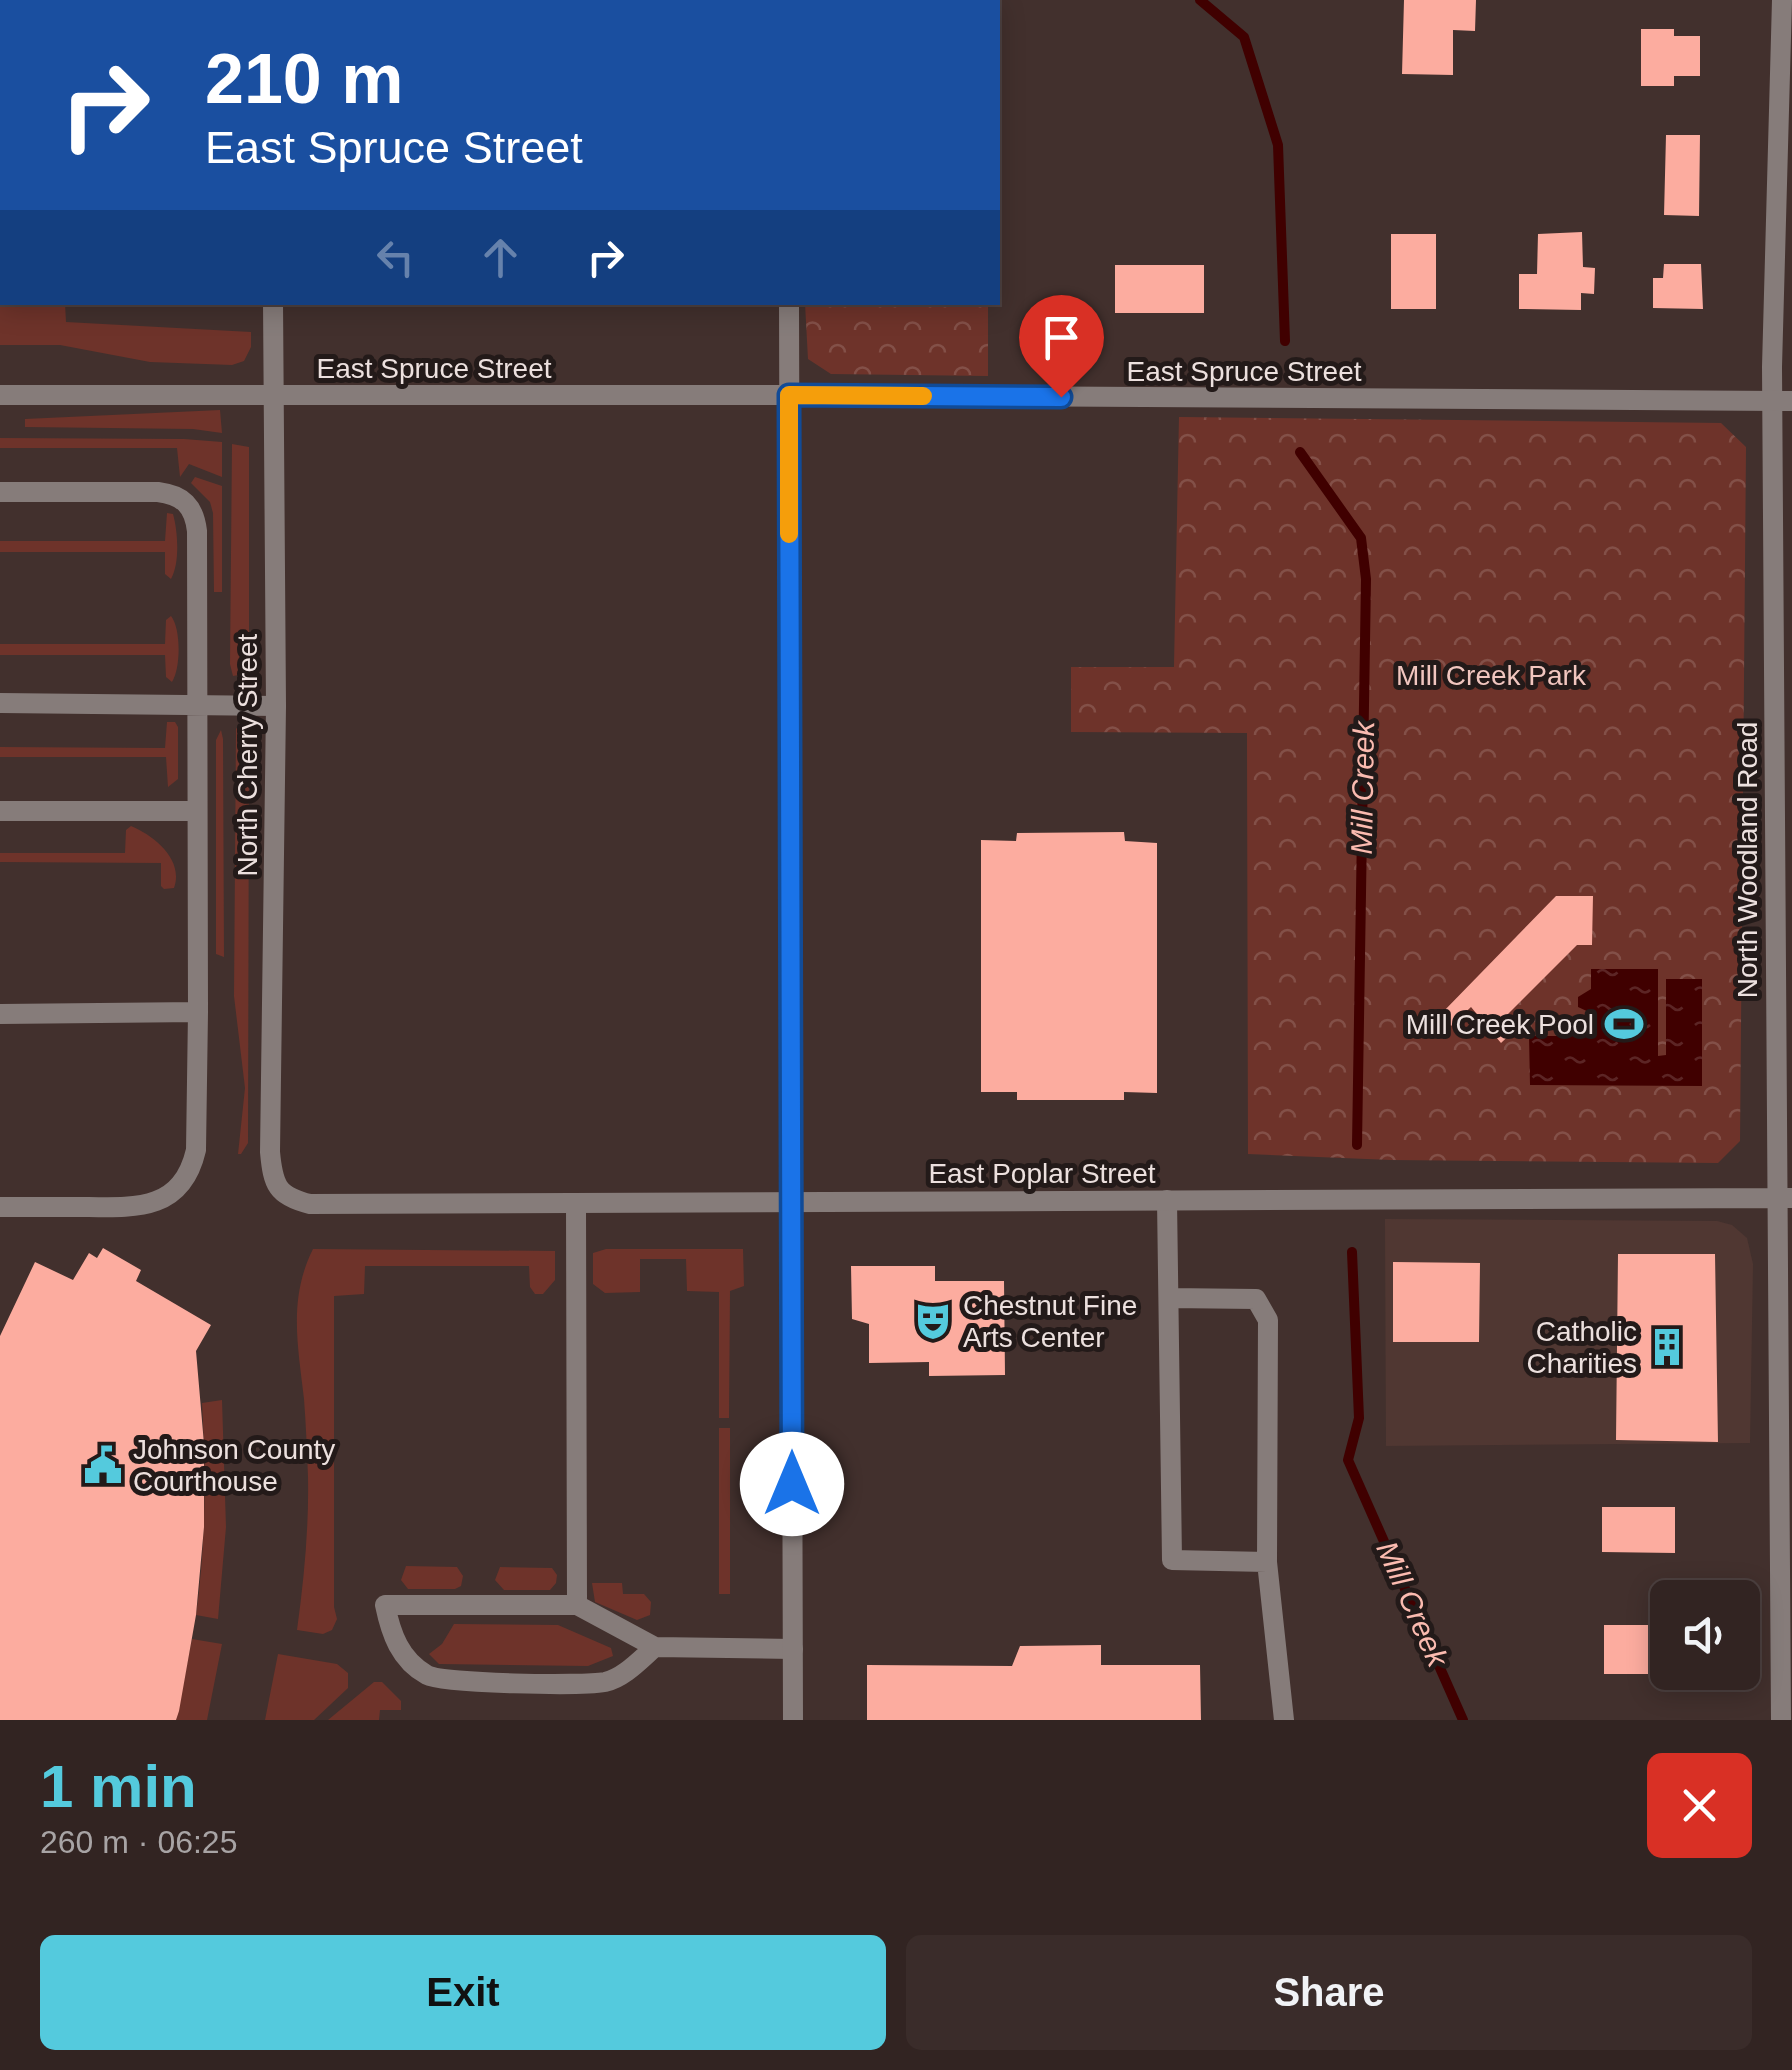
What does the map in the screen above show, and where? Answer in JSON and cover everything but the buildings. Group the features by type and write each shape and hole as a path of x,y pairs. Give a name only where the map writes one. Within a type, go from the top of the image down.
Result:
{"street":[{"name":"North Woodland Road","path":"1782,0 1784,1712"},
{"name":"North Cherry Street","path":"273,305 276,706 270,1152 275,1181 292,1200"},
{"path":"789,305 793,1720"},
{"name":"East Spruce Street","path":"0,395 789,395 1782,402"},
{"path":"0,492 158,492 174,494 192,508 197,531 198,1012 196,1150 183,1183 160,1201 142,1206 0,1207"},
{"path":"0,703 276,706"},
{"path":"0,811 197,811"},
{"path":"0,1014 198,1012"},
{"name":"East Poplar Street","path":"292,1200 310,1204 1784,1198"},
{"path":"1167,1200 1172,1560 1268,1562"},
{"path":"576,1202 576,1605"},
{"path":"1169,1298 1256,1299 1268,1320 1268,1562 1284,1720"},
{"path":"655,1647 630,1669 606,1682 457,1682 430,1677 413,1665 398,1648 385,1605 576,1605 655,1647 793,1649"}],"shaded area":[{"path":"1385,1219 1717,1221 1732,1225 1747,1238 1753,1264 1750,1443 1386,1446"}],"green space":[{"path":"0,305 65,305 66,322 251,332 251,347 244,361 232,365 150,362 60,345 0,345"},
{"path":"805,305 988,305 988,376 831,374 808,359"},
{"path":"220,410 222,433 193,429 25,427 25,419"},
{"name":"Mill Creek Park","path":"1179,417 1721,423 1746,447 1740,1141 1718,1163 1391,1160 1248,1154 1247,733 1071,732 1071,667 1174,667"},
{"path":"0,438 222,442 222,477 189,464 180,477 177,448 0,448"},
{"path":"232,444 249,447 249,659 239,675 233,676 230,664"},
{"path":"195,477 222,486 222,592 214,592 213,513 210,502 191,483"},
{"path":"167,513 173,514 177,538 171,579 165,574 165,552 0,552 0,541 165,541"},
{"path":"171,616 179,648 172,682 166,677 165,655 0,655 0,644 165,644 166,620"},
{"path":"167,722 175,722 178,727 178,779 168,787 166,757 0,757 0,747 165,748"},
{"path":"236,728 249,745 248,1143 241,1154 245,1088 234,996"},
{"path":"221,730 224,957 216,954 216,740"},
{"path":"131,826 165,850 175,868 174,888 161,886 161,863 0,862 0,853 125,853 126,830"},
{"path":"313,1249 555,1251 555,1280 543,1294 535,1294 530,1287 529,1266 365,1266 364,1294 334,1296 337,1619 332,1630 323,1634 297,1630 308,1496 298,1304"},
{"path":"606,1249 743,1249 744,1286 730,1291 729,1418 719,1418 719,1292 687,1291 686,1259 640,1259 640,1292 605,1293 593,1284 593,1253"},
{"path":"222,1400 226,1527 218,1619 196,1615 204,1509 202,1403"},
{"path":"719,1428 730,1428 730,1594 719,1594"},
{"path":"406,1566 457,1567 463,1576 461,1586 408,1589 401,1580"},
{"path":"500,1567 552,1568 557,1575 556,1583 550,1590 504,1590 495,1580"},
{"path":"592,1583 622,1583 623,1594 644,1594 651,1602 650,1615 637,1620 595,1602"},
{"path":"454,1624 558,1625 611,1648 613,1656 588,1666 439,1664 429,1654 442,1644"},
{"path":"192,1639 222,1644 207,1720 176,1720"},
{"path":"278,1654 337,1664 348,1673 348,1688 314,1720 265,1720"},
{"path":"374,1682 382,1682 401,1701 401,1710 380,1710 379,1720 328,1720"}],"water":[{"name":"Mill Creek Pool","path":"1591,969 1658,969 1658,1056 1666,1055 1666,979 1702,979 1702,1086 1530,1085 1529,1036 1590,1036 1591,1013 1578,1007 1578,997 1591,989"}],"waterway":[{"name":"Mill Creek","path":"1200,0 1244,37 1278,145 1285,341"},
{"name":"Mill Creek","path":"1300,452 1361,538 1366,579 1357,1145"},
{"name":"Mill Creek","path":"1352,1252 1359,1418 1348,1460 1463,1720"}],"slow traffic":[{"path":"789,534 789,395 923,396"}],"place":[{"name":"Mill Creek Pool","path":"1624,1024"},
{"name":"Chestnut Fine Arts Center","path":"933,1321"},
{"name":"Catholic Charities","path":"1667,1347"},
{"name":"Johnson County Courthouse","path":"103,1465"}],"route":[{"path":"792,1484 789,395 1061,397"}]}
